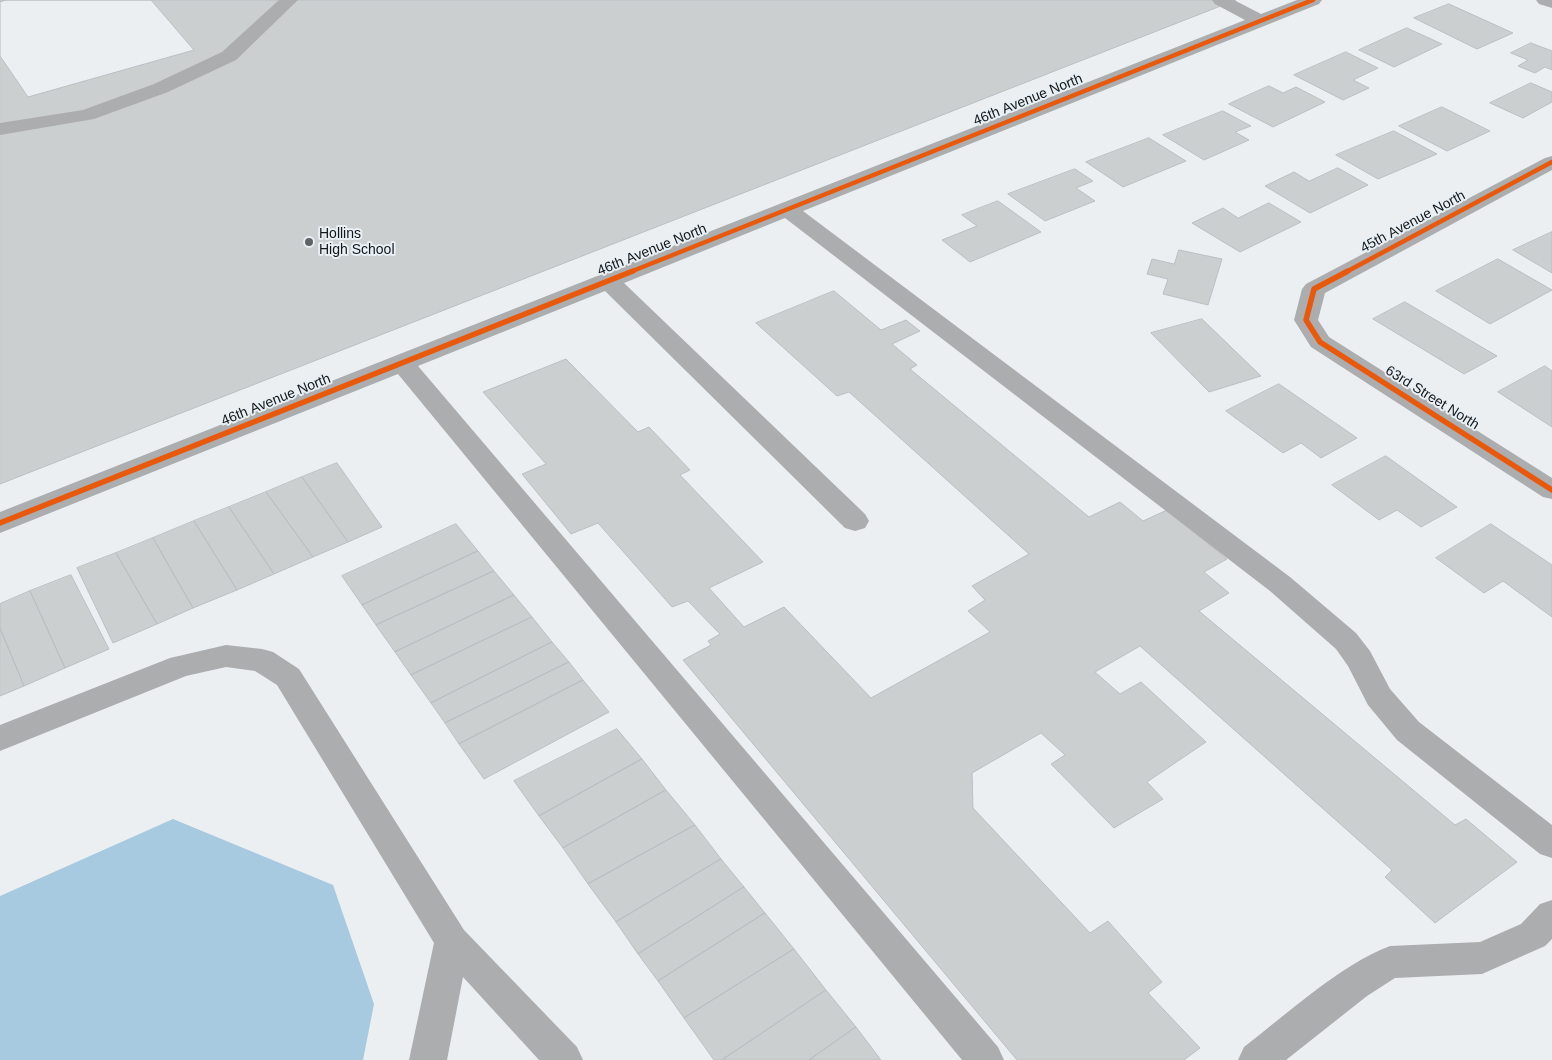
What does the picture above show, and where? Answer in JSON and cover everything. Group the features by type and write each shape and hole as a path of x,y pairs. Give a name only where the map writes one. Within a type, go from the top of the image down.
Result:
{"street":[{"path":"0,129 87,115 161,88 228,56 288,0"},
{"path":"1220,0 1260,21"},
{"name":"46th Avenue North","path":"0,523 1313,0"},
{"path":"1545,0 1552,3"},
{"name":"45th Avenue North","path":"1306,320 1314,289 1552,162"},
{"path":"787,209 1280,584 1346,641 1379,697 1408,731 1552,844"},
{"path":"608,281 855,521"},
{"name":"63rd Street North","path":"1306,320 1320,342 1552,490"},
{"path":"402,363 985,1060"},
{"path":"0,738 181,666 226,656 262,660 288,677 452,940 564,1060"},
{"path":"1257,1060 1354,984 1390,962 1482,958 1533,935 1552,915"},
{"path":"428,1060 452,940"}],"water":[{"path":"173,819 333,885 374,1004 363,1060 0,1060 0,896"}],"building":[{"name":"Hollins High School","path":"0,0 1236,0 0,484"},
{"path":"7,0 151,0 194,50 28,97 0,56 0,2"},
{"path":"1449,4 1513,33 1477,49 1414,18"},
{"path":"1407,28 1442,44 1394,67 1359,50"},
{"path":"1531,43 1552,51 1552,70 1545,67 1535,73 1518,66 1528,60 1511,53"},
{"path":"1346,52 1378,68 1353,80 1369,88 1343,100 1294,75"},
{"path":"1531,83 1552,92 1552,102 1523,118 1490,103"},
{"path":"1269,86 1283,93 1296,87 1325,102 1273,127 1229,104"},
{"path":"1442,107 1490,131 1447,151 1399,126"},
{"path":"1223,111 1251,126 1235,132 1249,140 1204,160 1163,135"},
{"path":"1394,131 1437,154 1378,179 1336,155"},
{"path":"1149,138 1186,161 1123,187 1086,162"},
{"path":"1338,168 1368,185 1310,213 1265,186 1294,172 1309,181"},
{"path":"1075,169 1093,181 1076,188 1095,201 1045,221 1008,194"},
{"path":"998,201 1041,232 970,262 942,240 977,226 962,215"},
{"path":"1269,203 1301,222 1240,252 1192,223 1223,208 1238,218"},
{"path":"1552,232 1552,273 1513,250"},
{"path":"1179,250 1222,259 1208,305 1163,294 1168,279 1147,274 1152,259 1174,264"},
{"path":"1498,259 1552,290 1490,324 1436,291"},
{"path":"834,291 881,330 906,320 920,331 892,344 917,365 910,369 1089,517 1120,502 1143,521 1167,510 1227,559 1204,572 1229,593 1199,611 1455,825 1466,819 1517,862 1435,923 1385,877 1392,870 1140,646 1095,672 1120,694 1141,682 1206,742 1147,782 1163,799 1114,828 1051,764 1065,755 1041,733 972,773 973,808 1090,933 1108,921 1162,982 1148,993 1200,1048 1184,1060 1017,1060 683,660 711,645 708,641 720,634 688,601 672,607 598,523 571,534 522,474 546,464 483,392 566,359 638,432 649,427 690,470 680,475 763,562 709,588 744,627 784,607 871,698 990,632 968,611 985,600 972,586 1029,554 849,392 837,396 756,323"},
{"path":"1405,302 1497,356 1464,374 1373,319"},
{"path":"1202,319 1261,376 1209,392 1151,333"},
{"path":"1545,366 1552,371 1552,427 1498,392"},
{"path":"1279,384 1357,438 1321,458 1301,443 1283,453 1226,411"},
{"path":"1386,456 1457,507 1421,527 1397,510 1379,520 1332,485"},
{"path":"337,463 382,527 348,542 302,477"},
{"path":"302,477 348,542 313,557 266,492"},
{"path":"266,492 313,557 274,574 229,507"},
{"path":"229,507 274,574 237,590 194,521"},
{"path":"194,521 237,590 193,608 153,538"},
{"path":"456,524 478,551 362,605 342,576"},
{"path":"1491,524 1552,565 1552,617 1503,581 1484,593 1436,558"},
{"path":"153,538 193,608 157,624 116,553"},
{"path":"478,551 494,571 376,625 362,605"},
{"path":"116,553 157,624 113,643 77,568"},
{"path":"494,571 514,595 395,652 376,625"},
{"path":"71,575 109,649 65,668 30,591"},
{"path":"30,591 65,668 24,686 0,628 0,604"},
{"path":"514,595 532,617 411,675 395,652"},
{"path":"532,617 552,642 431,703 411,675"},
{"path":"0,628 24,686 0,696"},
{"path":"552,642 569,662 445,723 431,703"},
{"path":"569,662 583,680 459,744 445,723"},
{"path":"583,680 609,712 484,779 459,744"},
{"path":"617,729 642,759 539,816 514,781"},
{"path":"642,759 666,790 563,848 539,816"},
{"path":"666,790 695,825 588,884 563,848"},
{"path":"695,825 721,859 616,922 588,884"},
{"path":"721,859 744,887 638,954 616,922"},
{"path":"744,887 765,913 658,981 638,954"},
{"path":"765,913 794,949 684,1018 658,981"},
{"path":"794,949 826,990 722,1060 714,1060 684,1018"},
{"path":"826,990 856,1027 809,1060 722,1060"},
{"path":"856,1027 881,1060 809,1060"}],"cycle path":[{"path":"0,523 1313,0"},
{"path":"1552,162 1314,289 1306,320 1320,342 1552,490"}],"place":[{"name":"Hollins High School","path":"309,242"}]}
